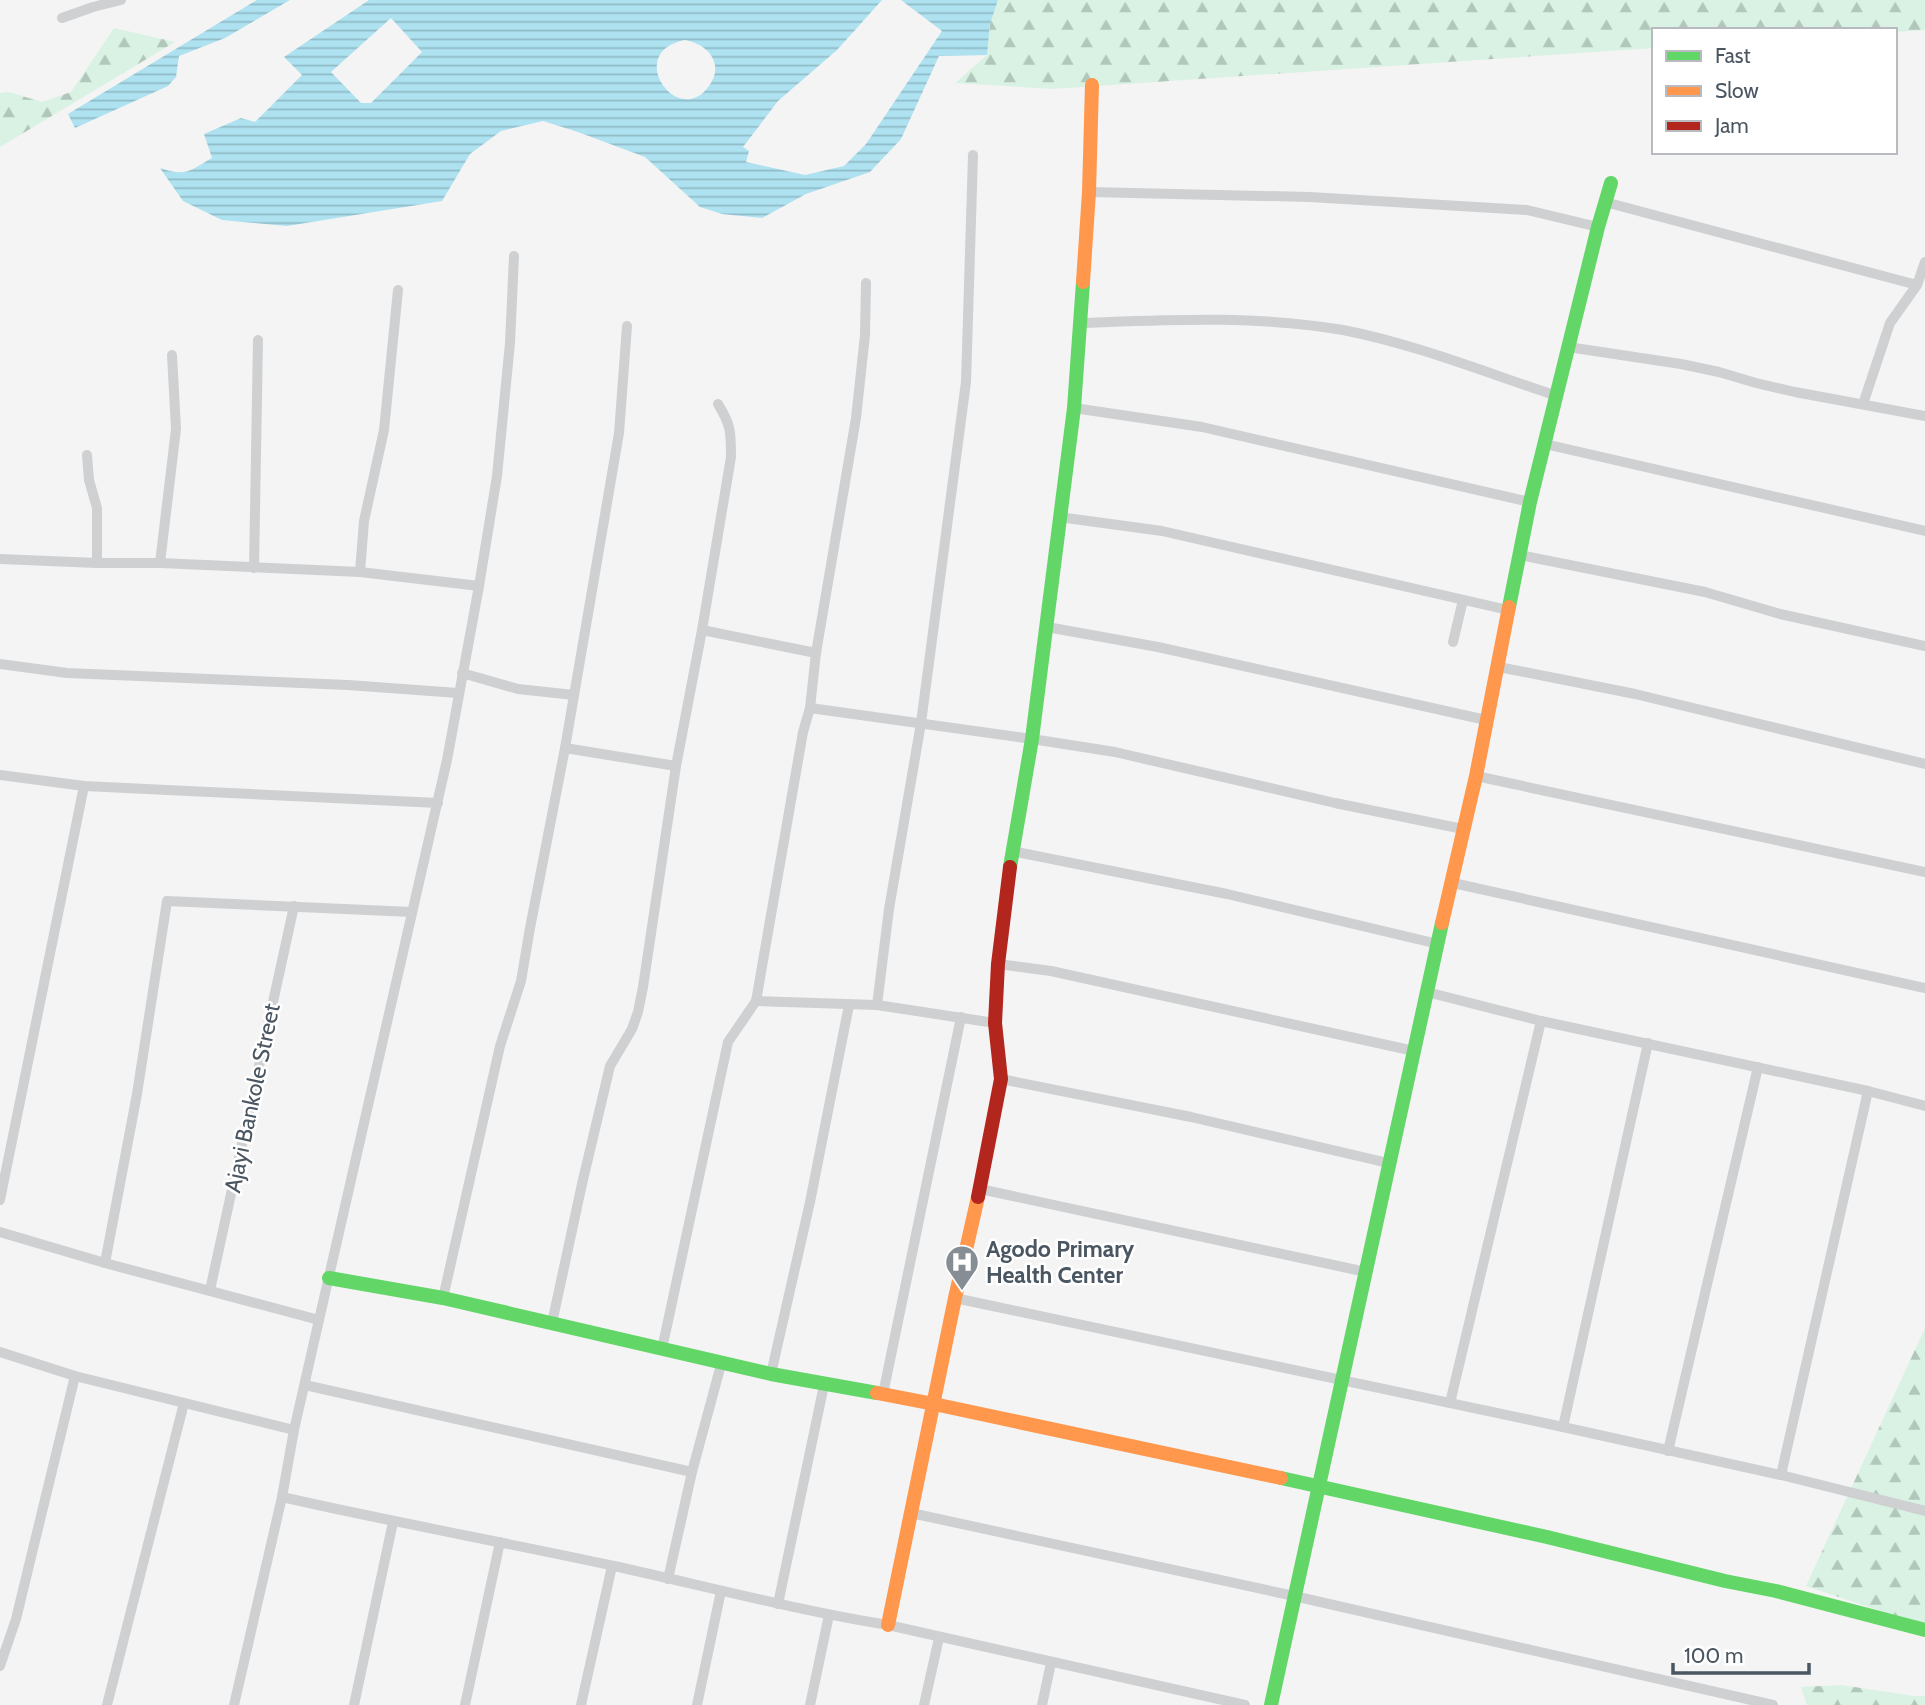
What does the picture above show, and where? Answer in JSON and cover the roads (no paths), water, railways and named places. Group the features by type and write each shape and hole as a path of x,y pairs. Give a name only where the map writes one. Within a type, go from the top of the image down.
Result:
{"street":[{"path":"62,18 121,0"},
{"path":"888,1625 1001,1079 995,1023 998,964 1012,851 1032,739 1074,408 1089,192 1092,85"},
{"path":"877,1005 889,909 921,723 966,382 973,155"},
{"path":"1271,1705 1388,1163 1476,776 1531,502 1611,183"},
{"path":"1089,192 1310,197 1527,210 1598,227"},
{"path":"1605,202 1917,285"},
{"path":"234,1705 282,1497 294,1430 438,803 497,476 510,343 514,256"},
{"path":"1863,404 1891,323 1917,285 1925,262"},
{"path":"662,1349 728,1042 756,1001 803,732 810,708 816,653 856,418 866,283"},
{"path":"360,572 364,521 385,419 398,290"},
{"path":"1081,323 1222,320 1340,330 1381,338 1557,396"},
{"path":"443,1298 500,1046 522,981 620,433 627,326"},
{"path":"254,568 258,340"},
{"path":"1568,347 1681,363 1795,392 1925,416"},
{"path":"160,563 176,429 172,355"},
{"path":"552,1323 610,1066 632,1030 638,1012 676,766 731,457 729,421 718,404"},
{"path":"1074,408 1202,427 1531,502"},
{"path":"1545,444 1925,531"},
{"path":"87,455 89,480 97,508 97,563"},
{"path":"1059,517 1162,531 1508,610"},
{"path":"1520,555 1705,592 1780,614 1925,646"},
{"path":"0,559 360,572 479,586"},
{"path":"1453,642 1463,600"},
{"path":"1046,627 1158,647 1486,720"},
{"path":"702,630 816,653"},
{"path":"0,664 67,673 348,685 458,694"},
{"path":"1499,667 1635,694 1925,764"},
{"path":"462,673 518,689 574,695"},
{"path":"810,708 1115,752 1335,803 1463,829"},
{"path":"565,748 676,766"},
{"path":"0,775 84,786 438,803"},
{"path":"1476,776 1925,872"},
{"path":"0,1200 84,786"},
{"path":"1012,851 1227,894 1438,944"},
{"path":"1452,883 1925,988"},
{"path":"105,1263 137,1094 167,901 412,912"},
{"name":"Ajayi Bankole Street","path":"210,1290 294,906"},
{"path":"998,964 1051,971 1414,1051"},
{"path":"1427,992 1541,1021 1868,1091 1925,1106"},
{"path":"756,1001 877,1005 995,1023"},
{"path":"771,1374 810,1202 849,1005"},
{"path":"883,1394 961,1017"},
{"path":"1450,1403 1541,1021"},
{"path":"1563,1427 1648,1044"},
{"path":"1668,1451 1758,1067"},
{"path":"1001,1079 1191,1117 1388,1163"},
{"path":"1781,1475 1868,1091"},
{"path":"980,1189 1366,1272"},
{"path":"0,1232 319,1320"},
{"path":"329,1279 443,1298 771,1374 934,1404 1320,1486 1776,1591 1925,1630"},
{"path":"955,1298 1563,1427 1781,1475 1925,1511"},
{"path":"0,1352 75,1376 294,1430"},
{"path":"668,1579 692,1472 722,1361"},
{"path":"0,1667 16,1619 75,1376"},
{"path":"306,1385 692,1472"},
{"path":"778,1605 824,1385"},
{"path":"107,1705 184,1403"},
{"path":"282,1497 612,1566 778,1605 888,1625 1245,1705"},
{"path":"911,1513 1294,1596 1773,1705"},
{"path":"354,1705 393,1522"},
{"path":"465,1705 500,1542"},
{"path":"581,1705 612,1566"},
{"path":"697,1705 721,1591"},
{"path":"810,1705 829,1615"},
{"path":"924,1705 939,1638"},
{"path":"1042,1705 1051,1663"}],"water":[{"path":"257,0 290,0 225,38 179,56 176,77 168,86 75,128 68,114"},
{"path":"369,0 882,0 837,50 778,101 743,147 749,151 746,162 805,175 844,166 866,144 942,31 901,0 998,0 990,24 987,55 939,56 901,139 870,172 806,194 762,218 722,214 700,207 645,157 543,121 501,131 470,154 442,201 287,226 222,220 183,201 160,168 176,172 193,169 212,158 204,134 241,118 255,122 302,75 284,57","holes":["391,18 422,52 371,103 361,103 331,72","685,40 707,51 715,63 715,70 709,86 697,97 683,99 671,94 662,84 657,71 658,58 667,47"]}],"place":[{"name":"Agodo Primary Health Center","path":"962,1292"}]}
